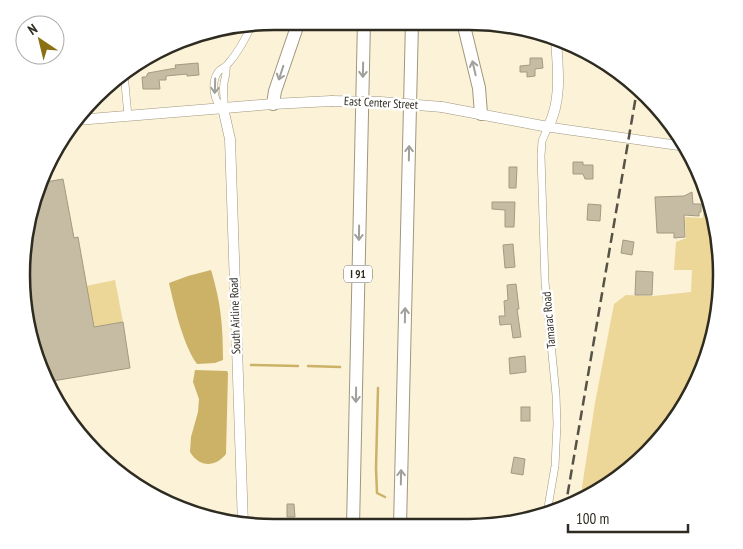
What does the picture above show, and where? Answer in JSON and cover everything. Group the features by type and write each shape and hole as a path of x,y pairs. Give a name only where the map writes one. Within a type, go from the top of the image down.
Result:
{"highway":[{"path":"273,104 275,91 295,30"},
{"name":"I 91","path":"353,519 364,30"},
{"path":"400,519 412,30"},
{"path":"465,30 479,88 481,114"}],"main road":[{"path":"548,127 557,103 556,47"},
{"name":"East Center Street","path":"86,119 331,101 381,102 442,107 548,127"},
{"name":"South Airline Road","path":"223,108 230,139 243,517"}],"street":[{"path":"223,108 216,99 215,82 219,71 226,66 248,32"},
{"path":"125,82 128,116"},
{"name":"East Center Street","path":"548,127 676,145"},
{"name":"Tamarac Road","path":"548,127 542,141 541,166 545,282 557,424 555,466 548,505"}],"shaded area":[{"path":"703,205 711,243 713,274 711,306 705,338 688,383 672,410 652,436 630,458 604,478 581,492 595,403 614,304 626,295 653,296 691,292 692,270 674,270 676,242 686,238 685,217 703,218"},
{"path":"211,270 221,315 223,360 215,363 197,364 183,336 169,283"},
{"path":"115,280 123,322 94,327 86,286"},
{"path":"195,370 227,371 228,373 226,454 217,462 207,464 198,461 190,452 191,437 198,412 199,399 193,382"}],"building":[{"path":"530,58 542,58 543,68 535,69 535,76 527,77 527,72 520,72 520,66 530,65"},
{"path":"198,63 199,75 166,76 166,80 159,80 160,89 143,89 142,77 146,77 148,73 176,68 175,65"},
{"path":"573,162 593,165 593,179 585,179 583,174 573,174"},
{"path":"509,167 517,167 516,188 509,188"},
{"path":"63,179 74,238 78,237 94,327 123,322 130,368 54,381 38,338 32,306 30,274 32,243 38,211 49,181"},
{"path":"692,192 693,204 701,204 701,212 699,212 699,216 684,215 685,237 674,238 674,233 657,233 655,197 684,196"},
{"path":"492,202 515,202 514,227 505,227 505,210 492,209"},
{"path":"588,204 601,205 600,221 587,220"},
{"path":"623,240 634,242 632,255 621,253"},
{"path":"513,244 515,267 505,268 503,245"},
{"path":"636,271 653,272 652,295 635,295"},
{"path":"516,284 521,337 513,338 511,324 500,325 499,316 505,316 504,301 508,300 507,285"},
{"path":"525,356 526,372 510,374 509,358"},
{"path":"521,407 530,407 530,421 521,421"},
{"path":"514,457 525,459 523,475 511,473"},
{"path":"287,504 294,504 295,517 287,517"}],"waterway":[{"path":"251,365 298,366"},
{"path":"308,366 340,367"},
{"path":"378,388 377,493 385,497"}],"railway":[{"path":"567,498 636,97"}]}
